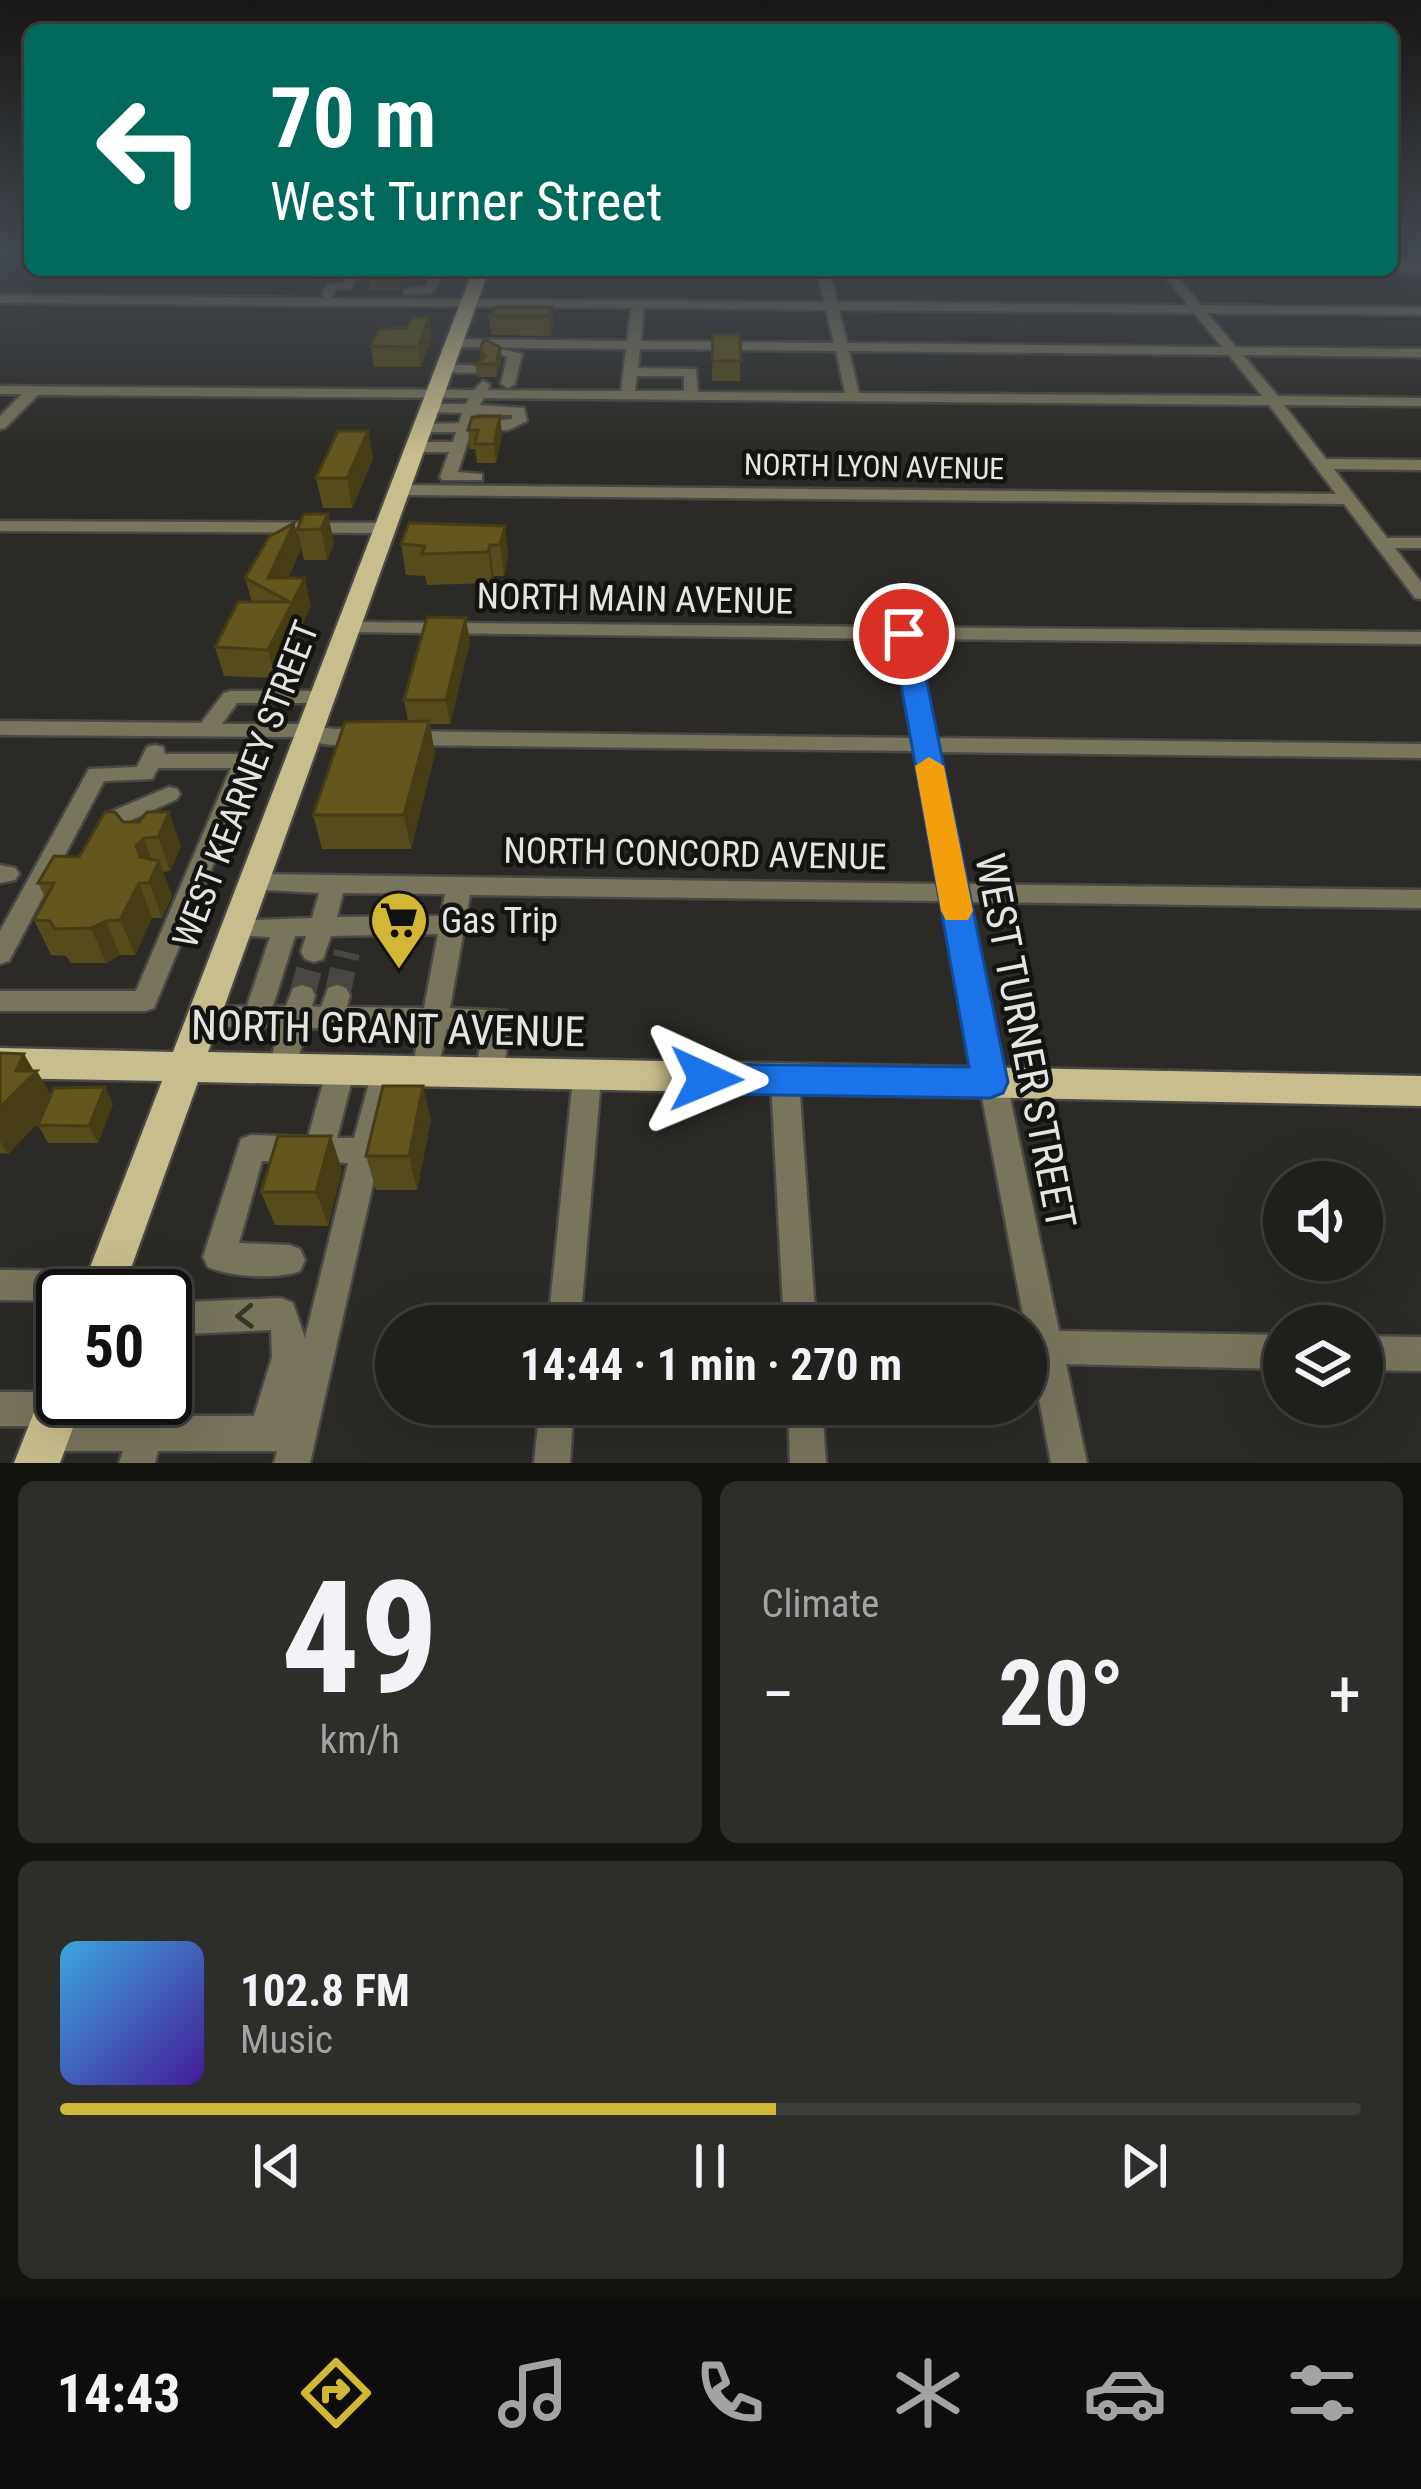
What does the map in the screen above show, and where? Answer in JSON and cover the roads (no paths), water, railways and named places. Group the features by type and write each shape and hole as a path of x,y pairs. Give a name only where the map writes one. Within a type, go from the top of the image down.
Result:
{"main road":[{"name":"WEST KEARNEY STREET","path":"110,1269 462,320"},
{"name":"NORTH GRANT AVENUE","path":"0,1063 1421,1091"}],"street":[{"path":"628,394 636,320"},
{"path":"834,320 853,396"},
{"path":"1206,320 1274,400 1421,594"},
{"path":"632,359 841,348 1421,353"},
{"path":"435,395 505,349"},
{"path":"505,349 515,354 508,389"},
{"path":"504,491 505,477 448,477 476,387 481,353 505,349 670,360"},
{"path":"632,359 691,372 691,395"},
{"path":"476,387 523,414 514,425 465,427 435,395 476,387"},
{"path":"0,390 435,395 476,387 691,395 1421,402"},
{"path":"0,424 34,390"},
{"path":"435,395 458,447"},
{"path":"1320,464 1421,465"},
{"name":"NORTH LYON AVENUE","path":"402,490 1346,499"},
{"path":"0,526 388,528"},
{"path":"1381,543 1421,543"},
{"name":"NORTH MAIN AVENUE","path":"351,628 1421,638"},
{"name":"WEST TURNER STREET","path":"904,634 1036,1305"},
{"path":"207,730 231,698 326,697"},
{"path":"0,728 1421,751"},
{"path":"0,954 49,883 98,774 144,774 167,730"},
{"path":"152,829 185,760"},
{"path":"0,1001 145,1001 245,761 151,761"},
{"path":"91,867 118,817 169,794"},
{"path":"165,883 194,884"},
{"name":"NORTH CONCORD AVENUE","path":"256,883 1421,899"},
{"path":"318,939 334,884"},
{"path":"425,1074 459,886"},
{"path":"239,928 286,927 318,939 350,939 452,925"},
{"path":"256,1018 286,927"},
{"path":"282,1070 299,1006"},
{"path":"206,1016 256,1018 299,1006 334,1006 435,1019 498,1019 489,1075"},
{"path":"319,1150 340,1072"},
{"path":"286,1442 384,1072"},
{"path":"566,1305 587,1078"},
{"path":"785,1080 799,1305"},
{"path":"289,1260 219,1257 251,1148 366,1151"},
{"path":"0,1285 36,1287"},
{"path":"192,1318 281,1314 291,1331 286,1442"},
{"path":"1047,1347 1263,1352"},
{"path":"1383,1353 1421,1354"},
{"name":"WEST TURNER STREET","path":"1047,1357 1069,1463"},
{"path":"0,1409 36,1420"},
{"path":"51,1425 142,1448 286,1442"},
{"path":"552,1463 555,1425"},
{"path":"806,1425 808,1463"}],"tunnel":[{"path":"302,995 314,952"},
{"path":"337,995 347,952"}],"place":[{"name":"Gas Trip","path":"399,971"}]}
